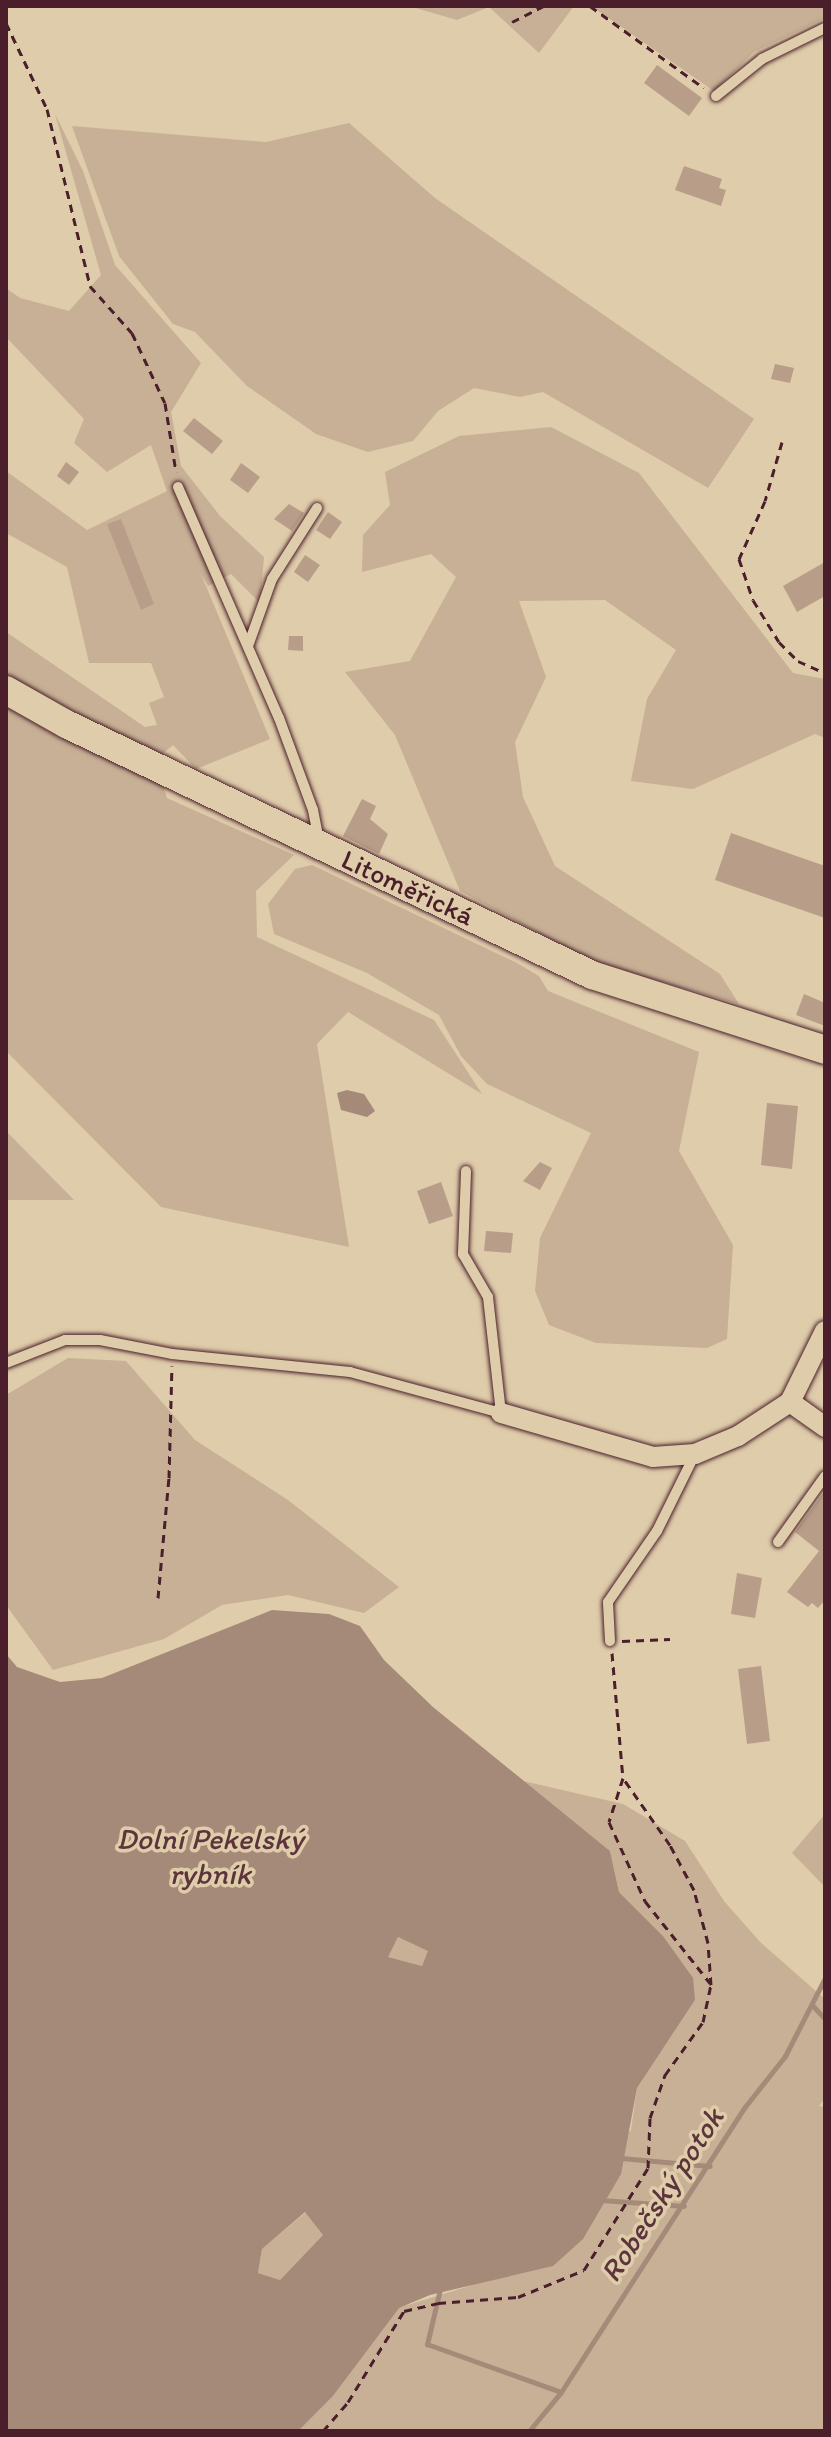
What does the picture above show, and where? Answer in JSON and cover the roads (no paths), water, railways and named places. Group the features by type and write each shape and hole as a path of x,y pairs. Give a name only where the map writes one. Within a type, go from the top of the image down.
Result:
{"street":[{"name":"Litoměřická","path":"6,690 319,845 592,975 825,1050"},
{"path":"501,1413 653,1457 695,1454 738,1436 790,1402 824,1341 825,1331"},
{"path":"790,1402 825,1427"}],"lane":[{"path":"716,96 762,59 825,28"},
{"path":"178,487 248,646 313,810 319,845"},
{"path":"248,646 272,579 317,508"},
{"path":"6,1363 65,1340 100,1340 172,1354 350,1372 501,1413 488,1297 463,1254 466,1171"},
{"path":"610,1641 608,1602 657,1531 695,1454"},
{"path":"778,1542 825,1476"}],"water":[{"path":"347,1090 364,1094 375,1111 367,1117 341,1110 337,1093"},
{"name":"Dolní Pekelský rybník","path":"272,1610 329,1614 360,1626 384,1660 433,1707 610,1851 619,1892 663,1936 693,1978 695,2000 637,2088 621,2174 583,2239 553,2266 430,2295 399,2308 333,2396 300,2429 6,2431 6,1654 17,1667 60,1682 102,1678","holes":["398,1937 428,1951 422,1966 388,1957","305,2212 323,2235 280,2280 258,2273 262,2249"]}],"waterway":[{"name":"Robečský potok","path":"529,2431 561,2392 744,2108 785,2056 825,1978"},
{"path":"812,2005 825,2019"},
{"path":"621,2158 710,2166"},
{"path":"601,2200 684,2206"},
{"path":"441,2285 427,2344 561,2392"}]}
